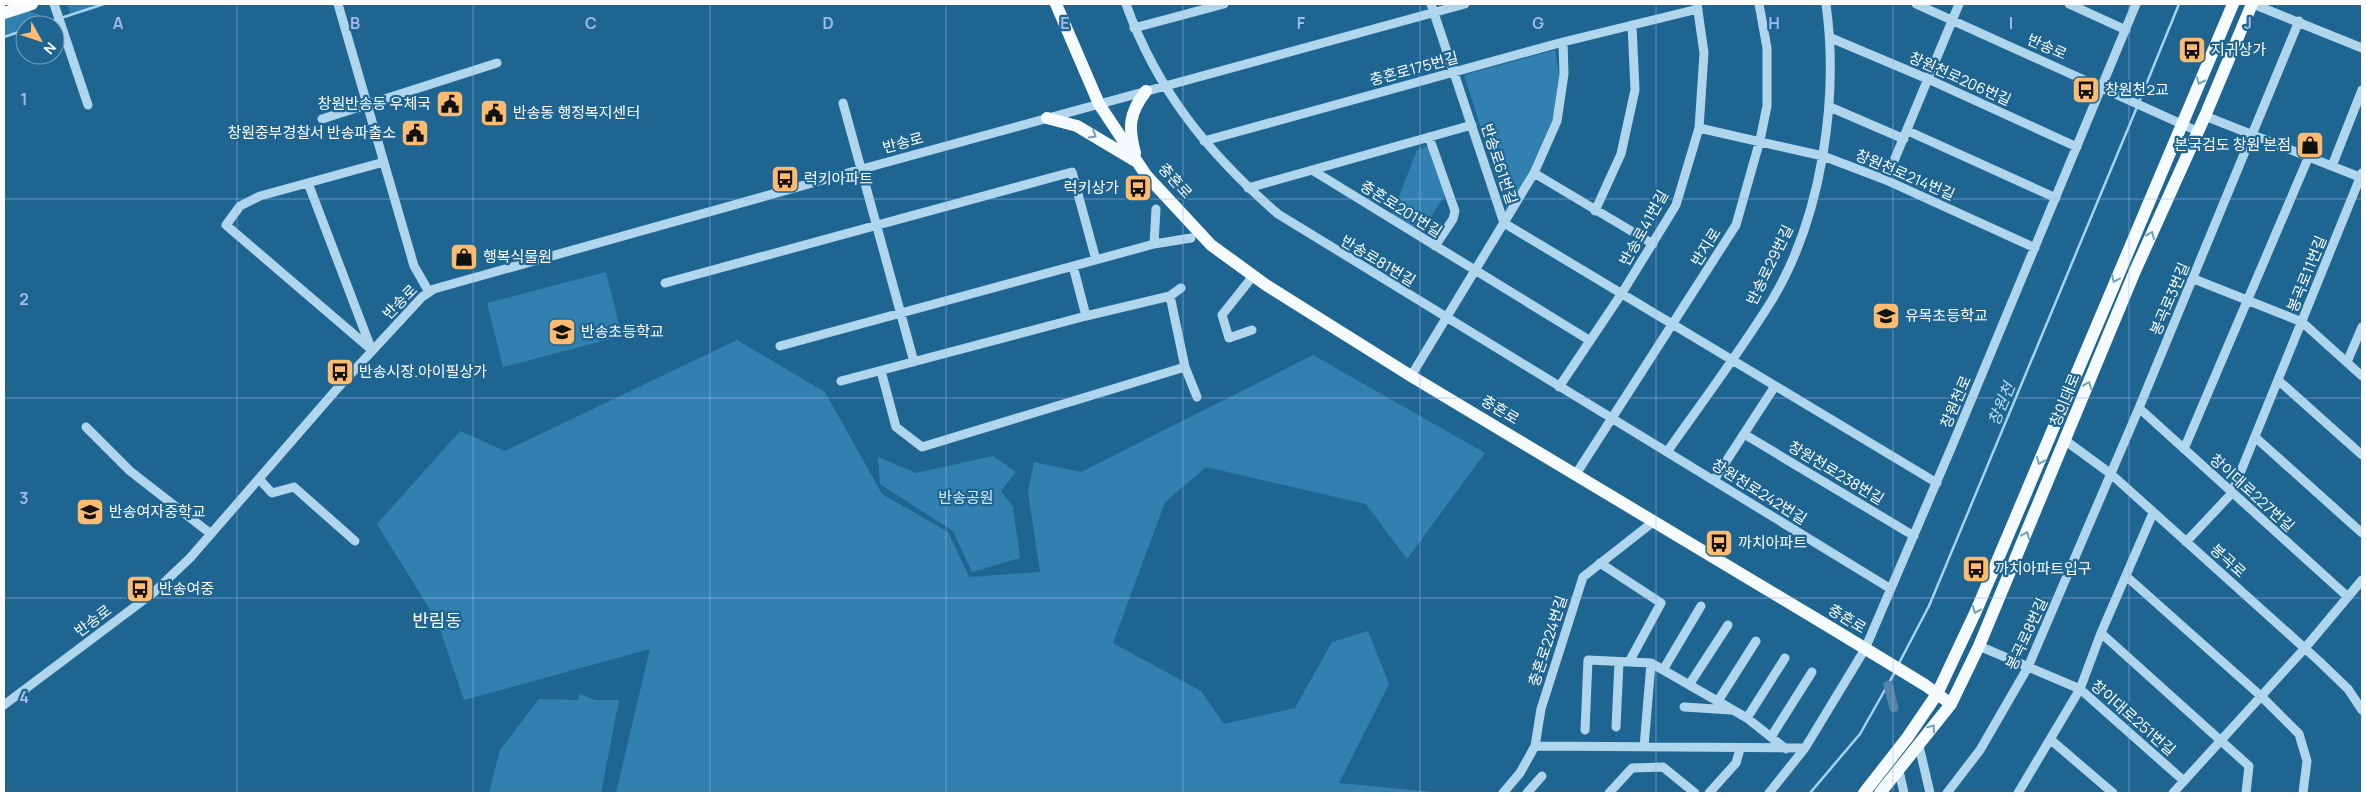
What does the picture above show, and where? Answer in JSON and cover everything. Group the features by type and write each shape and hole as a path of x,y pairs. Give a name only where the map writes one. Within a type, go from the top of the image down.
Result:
{"main road":[{"path":"4,13 32,4"},
{"name":"충혼로","path":"1056,4 1099,104 1146,175 1210,246 1253,276 1411,376 1869,651 1937,694"},
{"name":"창이대로","path":"1864,793 1908,738 1937,694 1976,611 2053,431 2176,120 2232,4"},
{"name":"창이대로","path":"1880,793 1899,772 1951,704 1979,646 2066,441 2134,270 2205,116 2253,4"},
{"name":"충혼로","path":"1138,162 1130,129 1134,109 1146,91"},
{"name":"충혼로","path":"1048,118 1077,126 1138,162"},
{"path":"2053,431 2066,441"},
{"path":"1937,694 1951,704"}],"street":[{"path":"338,4 366,106 414,266 429,292"},
{"name":"반송로81번길","path":"1126,4 1134,28 1163,86 1204,141 1248,188 1278,214 1446,319 1612,419"},
{"path":"1134,28 1224,4"},
{"name":"반송로","path":"4,705 153,593 211,534 372,350 429,292 862,169 1146,91 1433,8 1465,4"},
{"name":"반지로","path":"1576,474 1736,225 1760,140 1767,106 1767,48 1759,4"},
{"name":"반송로29번길","path":"1667,452 1772,299 1801,238 1823,156 1830,107 1831,38 1826,4"},
{"name":"반송로","path":"1916,4 2176,120"},
{"path":"1886,180 1960,4"},
{"path":"2069,4 2126,30"},
{"name":"창원천로","path":"1769,793 1805,748 1869,651 1891,589 2034,248 2077,147 2107,89 2136,4"},
{"path":"2253,4 2362,48"},
{"name":"충혼로175번길","path":"1204,141 1697,6"},
{"name":"반송로41번길","path":"1559,387 1622,293 1676,205 1699,128 1704,53 1697,6"},
{"path":"56,8 88,105"},
{"name":"반송로61번길","path":"1433,8 1504,223 1937,483"},
{"name":"봉곡로3번길","path":"2112,474 2299,21"},
{"path":"1595,211 1621,154 1635,90 1632,25"},
{"name":"창원천로206번길","path":"1831,38 1928,79 2077,147"},
{"path":"1411,376 1534,173 1557,121 1564,74 1563,42"},
{"path":"322,119 497,63"},
{"path":"2332,166 2362,90"},
{"path":"843,103 914,362"},
{"path":"1830,107 1906,135 2056,198"},
{"path":"2205,116 2362,176"},
{"path":"2176,120 2197,132"},
{"path":"1248,188 1472,126"},
{"name":"창원천로214번길","path":"1699,128 1760,140 1823,156 1886,180 2034,248"},
{"path":"1429,137 1455,211 1453,219 1435,246"},
{"path":"2184,450 2308,156"},
{"path":"372,350 226,225 240,206 260,196 384,162"},
{"name":"충혼로201번길","path":"1312,170 1589,340"},
{"path":"665,283 1072,172 1096,260"},
{"path":"1534,173 1653,244"},
{"name":"봉곡로11번길","path":"2186,542 2232,493 2362,176"},
{"name":"반송로","path":"308,183 372,350"},
{"path":"1154,244 1156,209"},
{"path":"780,346 1154,244 1191,238"},
{"path":"1073,266 1086,316"},
{"path":"1252,330 1229,338 1222,315 1253,276"},
{"path":"2194,279 2302,322 2362,376"},
{"path":"841,382 1086,316 1170,296 1181,288"},
{"path":"1170,296 1185,367 1197,397"},
{"path":"2347,362 2362,328"},
{"path":"881,371 896,427 922,447 1185,367"},
{"path":"2278,380 2362,455"},
{"path":"1714,480 1775,386"},
{"name":"창이대로227번길","path":"2139,408 2348,597"},
{"name":"창원천로242번길","path":"1612,419 1891,589"},
{"path":"86,427 130,471 211,534"},
{"name":"창원천로238번길","path":"1744,434 1914,536"},
{"path":"2255,437 2362,533"},
{"name":"봉곡로","path":"2066,441 2112,474 2153,513 2305,648 2348,689 2362,710"},
{"name":"봉곡로8번길","path":"1947,793 1980,750 2028,667 2112,474"},
{"path":"259,479 272,493 294,487 355,541"},
{"path":"2018,793 2080,690 2101,633 2153,513"},
{"name":"충혼로224번길","path":"1503,793 1520,773 1535,746 1540,709 1583,577 1653,522"},
{"path":"1600,563 1661,603 1624,662 1616,727"},
{"path":"2126,576 2262,697 2298,734 2307,761 2304,793"},
{"path":"2173,793 2262,697 2362,580"},
{"path":"1663,670 1700,606"},
{"path":"1689,685 1728,624"},
{"path":"2101,633 2248,766 2246,793"},
{"path":"1718,702 1756,641"},
{"name":"창이대로251번길","path":"1979,646 2080,690 2184,781"},
{"path":"1747,718 1785,658"},
{"path":"1585,730 1588,660 1651,663 1747,718 1786,749"},
{"path":"1644,747 1651,663"},
{"path":"1771,737 1812,672"},
{"path":"1684,707 1734,710"},
{"path":"2051,740 2113,793"},
{"path":"1535,746 1805,748"},
{"path":"1919,746 1930,793"},
{"path":"1710,793 1736,763 1740,749"},
{"path":"1609,793 1632,768 1663,767 1695,793"},
{"path":"1899,772 1904,793"},
{"path":"1527,793 1542,776"},
{"path":"2098,793 2104,786"}],"green space":[{"path":"67,4 107,4 71,15"},
{"path":"24,10 39,15 15,15 15,32 4,36 4,17"},
{"path":"1555,50 1559,75 1554,116 1530,170 1507,210 1464,75"},
{"path":"1430,145 1446,193 1420,234 1391,217 1417,150"},
{"path":"606,272 622,336 503,367 487,303"},
{"path":"737,340 825,392 882,494 948,532 969,577 1040,572 1028,492 1034,462 1081,472 1313,355 1485,453 1407,559 1366,504 1206,467 1165,502 1113,643 1201,691 1224,724 1295,708 1332,642 1368,631 1389,684 1339,783 1444,793 616,793 650,649 464,700 437,621 377,524 460,431 505,451"},
{"name":"반송공원","path":"993,456 1016,472 1001,491 1013,507 1020,558 972,572 953,531 880,484 878,457 916,473"},
{"path":"580,694 595,700 619,700 601,793 489,793 500,750 539,699 578,700"}],"waterway":[{"path":"65,17 104,4"},
{"name":"창원천","path":"2139,102 2179,4"},
{"path":"4,37 15,33"},
{"name":"창원천","path":"1898,665 1929,606 2137,107"},
{"name":"창원천","path":"1810,793 1860,734 1895,672"},
{"path":"1888,685 1894,708"}],"place":[{"name":"지귀상가","path":"2192,50"},
{"name":"창원천2교","path":"2086,90"},
{"name":"창원반송동 우체국","path":"450,104"},
{"name":"반송동 행정복지센터","path":"494,113"},
{"name":"창원중부경찰서 반송파출소","path":"415,133"},
{"name":"본국검도 창원 본점","path":"2310,145"},
{"name":"럭키아파트","path":"785,179"},
{"name":"럭키상가","path":"1138,188"},
{"name":"행복식물원","path":"464,257"},
{"name":"유목초등학교","path":"1886,316"},
{"name":"반송초등학교","path":"562,332"},
{"name":"반송시장.아이필상가","path":"340,372"},
{"name":"반송여자중학교","path":"90,512"},
{"name":"까치아파트","path":"1719,543"},
{"name":"까치아파트입구","path":"1976,569"},
{"name":"반송여중","path":"140,589"}],"district":[{"name":"반림동","path":"437,621"}]}
